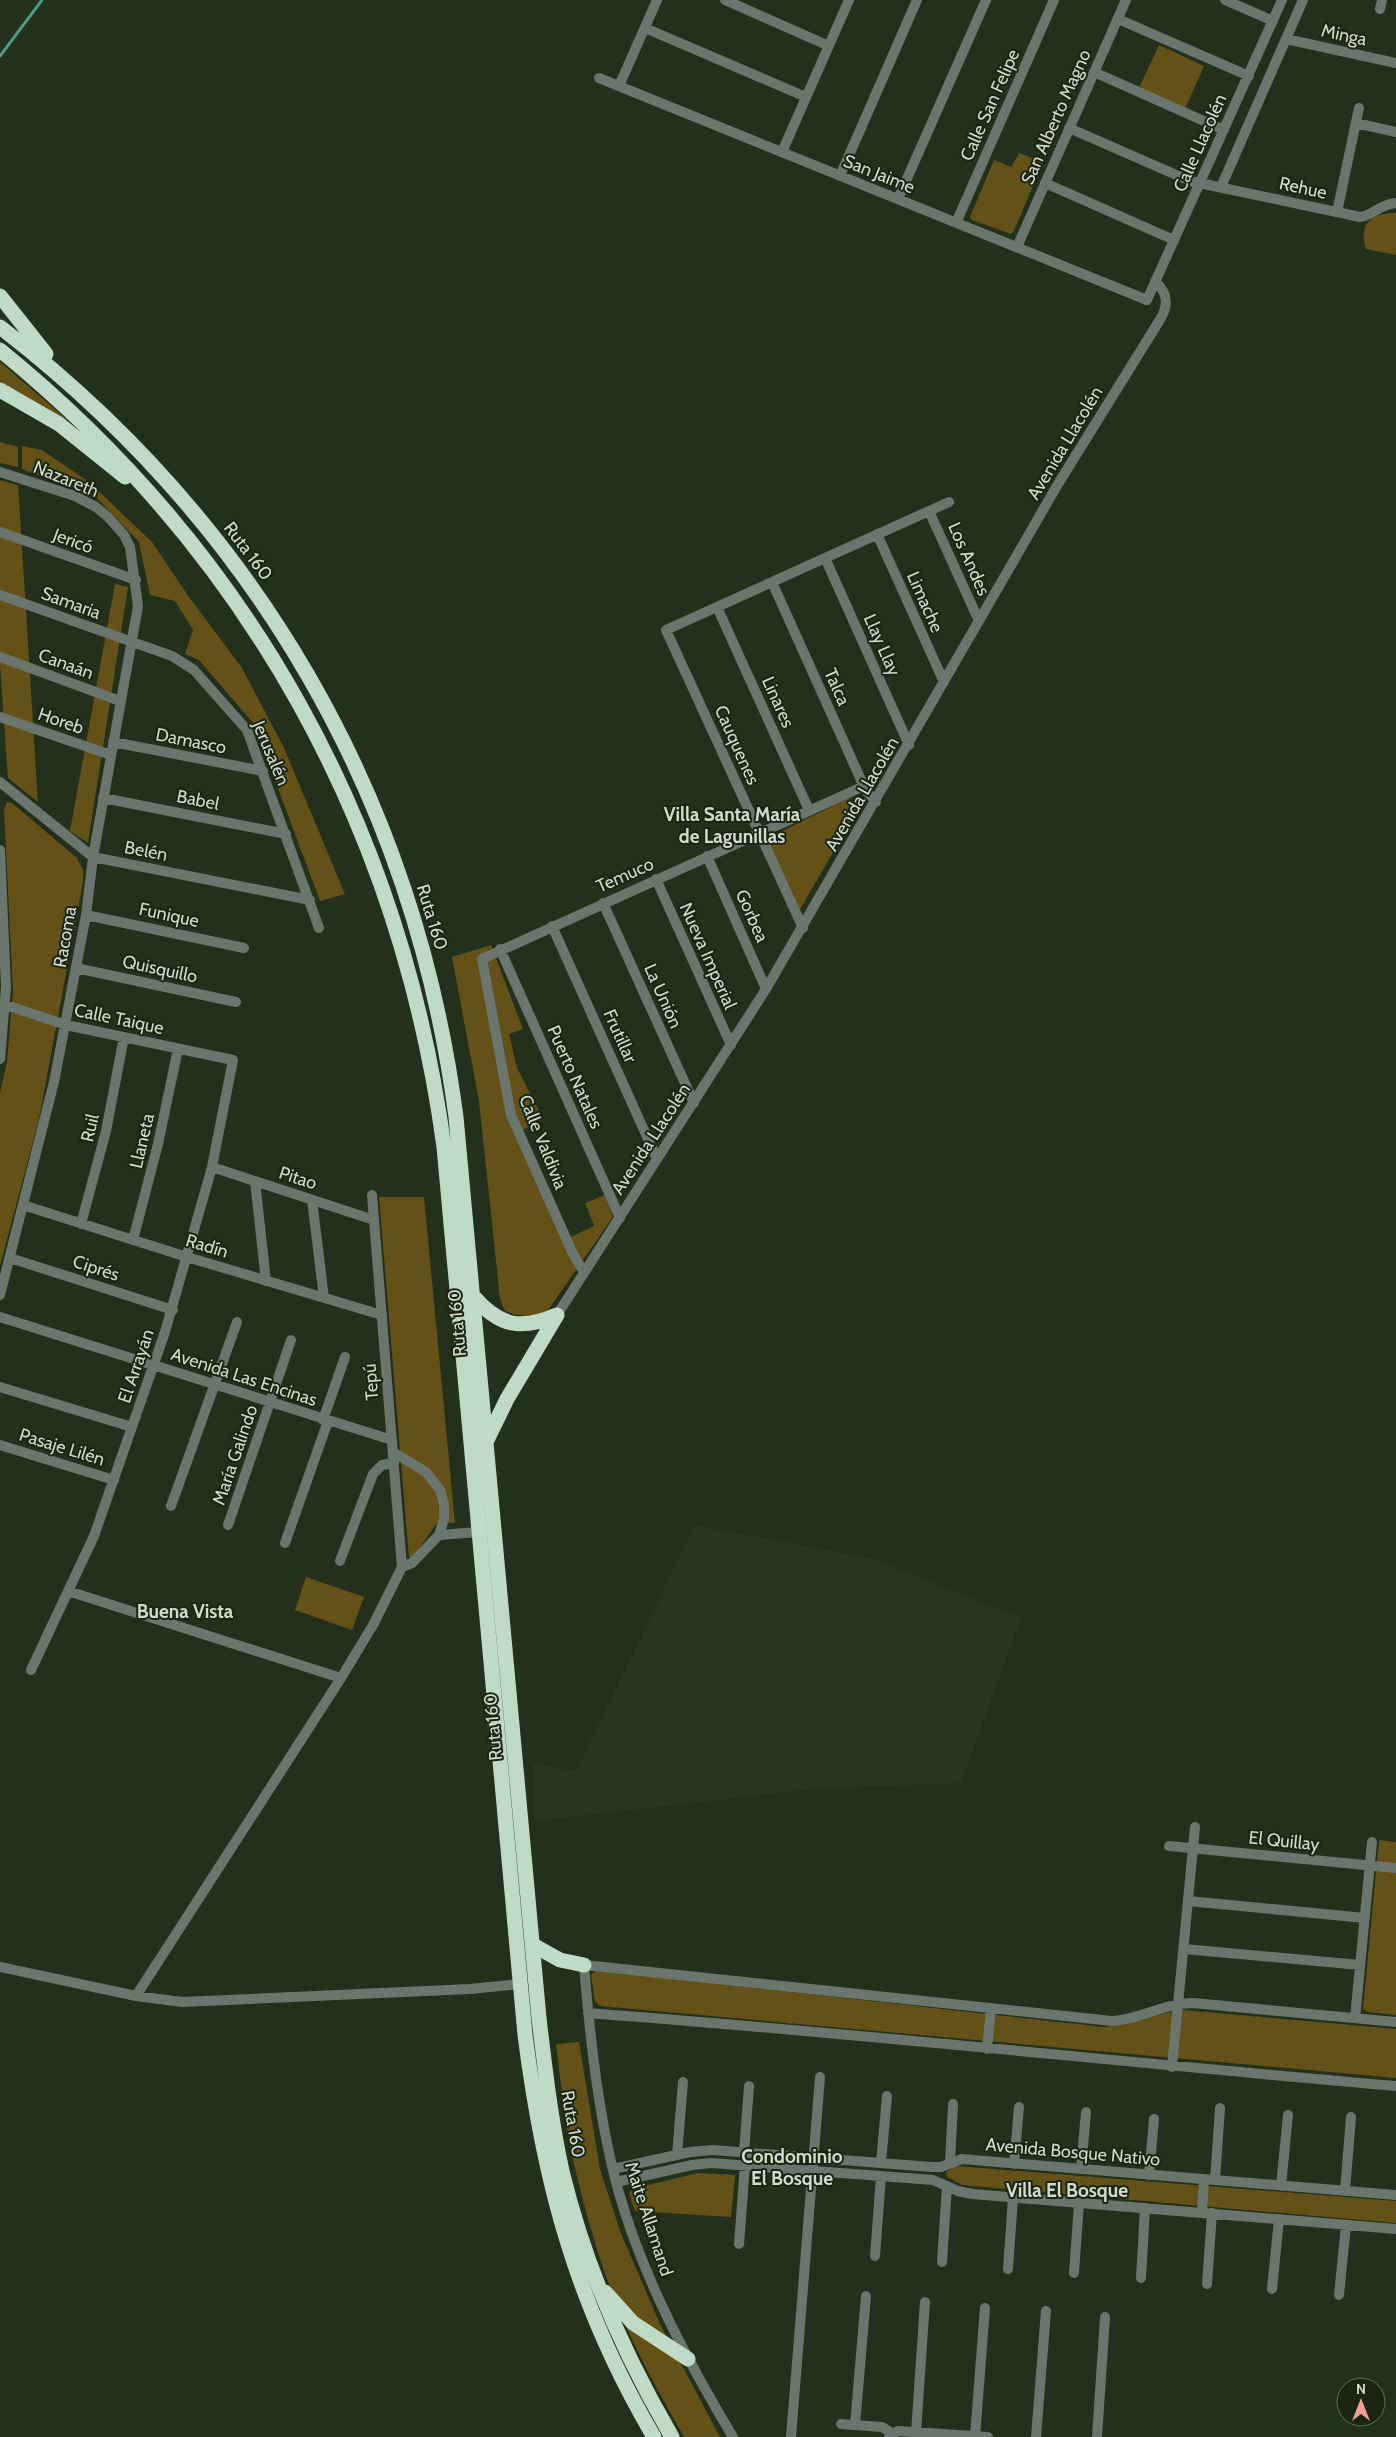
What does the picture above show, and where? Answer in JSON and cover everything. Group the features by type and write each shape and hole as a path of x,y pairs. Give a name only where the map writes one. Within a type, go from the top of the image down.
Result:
{"highway":[{"path":"0,296 27,332 83,396"},
{"name":"Ruta 160","path":"0,327 83,396 146,457 188,503 262,601 320,696 374,809 415,922 442,1030 456,1117 532,1945 542,2045 556,2137 570,2200 594,2276 625,2350 672,2437"},
{"name":"Ruta 160","path":"0,350 37,381 100,440 179,527 252,625 314,729 354,813 386,896 403,950 425,1036 444,1147 520,1984 529,2067 540,2136 547,2171 568,2247 593,2315 612,2358 654,2437"},
{"path":"0,390 37,410 75,436 179,527"},
{"path":"473,1296 494,1316 512,1324 528,1324 557,1315"},
{"path":"486,1442 507,1400 557,1315"},
{"path":"532,1945 560,1960 584,1965"},
{"path":"594,2276 625,2316 688,2359"}],"street":[{"path":"619,86 657,0"},
{"path":"725,0 829,46"},
{"path":"782,152 849,0"},
{"path":"840,176 917,0"},
{"path":"898,199 986,0"},
{"name":"Calle San Felipe","path":"956,223 1054,0"},
{"name":"San Alberto Magno","path":"1016,247 1126,0"},
{"path":"1224,0 1273,21"},
{"name":"Calle Llacolén","path":"1147,300 1282,0"},
{"name":"Calle Llacolén","path":"1221,187 1303,0"},
{"path":"1118,19 1249,76"},
{"path":"645,28 806,97"},
{"name":"Minga","path":"1286,39 1396,63"},
{"path":"1094,72 1224,130"},
{"name":"San Jaime","path":"599,78 1147,300"},
{"path":"1337,212 1359,108"},
{"path":"1356,123 1396,132"},
{"name":"Rehue","path":"1069,128 1200,184 1363,217 1379,207 1396,203"},
{"path":"1045,183 1174,240"},
{"name":"Avenida Llacolén","path":"557,1315 766,989 909,745 1058,484 1164,312 1164,293 1155,281"},
{"name":"Nazareth","path":"0,472 75,496 96,507 124,535 131,552 136,580"},
{"path":"717,607 950,502"},
{"name":"Los Andes","path":"929,511 979,621"},
{"name":"Jericó","path":"0,532 136,580"},
{"name":"Limache","path":"877,534 944,682"},
{"name":"Llay Llay","path":"825,558 909,745"},
{"name":"Racoma","path":"0,1295 49,1106 66,1025 86,915 93,857 138,606 136,580"},
{"name":"Talca","path":"772,582 864,786 876,802"},
{"name":"Samaria","path":"0,595 131,642"},
{"name":"Cauquenes","path":"717,607 666,630 802,928"},
{"name":"Linares","path":"717,607 809,810"},
{"name":"Jerusalén","path":"131,642 178,658 194,670 242,723 263,771 319,928"},
{"name":"Canaán","path":"0,657 120,701"},
{"name":"Horeb","path":"0,717 111,755"},
{"name":"Damasco","path":"113,742 263,771"},
{"name":"Belén","path":"0,782 93,857 310,900"},
{"name":"Temuco","path":"482,959 500,949 864,786"},
{"name":"Babel","path":"104,798 286,834"},
{"path":"0,852 3,1004 0,1059"},
{"name":"Gorbea","path":"708,856 766,989"},
{"name":"Nueva Imperial","path":"656,879 731,1045"},
{"name":"La Unión","path":"603,903 694,1103"},
{"name":"Funique","path":"86,915 244,948"},
{"name":"Frutillar","path":"552,926 657,1159"},
{"name":"Puerto Natales","path":"500,949 620,1218"},
{"name":"Calle Valdivia","path":"482,959 511,1115 573,1254 584,1272"},
{"name":"Quisquillo","path":"76,968 236,1002"},
{"name":"Calle Taique","path":"3,1004 66,1025 233,1060"},
{"name":"Ruil","path":"81,1224 106,1131 124,1037"},
{"name":"Llaneta","path":"133,1240 158,1144 178,1048"},
{"name":"El Arrayán","path":"31,1670 94,1536 173,1310 212,1167 233,1060"},
{"name":"Pitao","path":"212,1167 374,1220"},
{"path":"255,1181 266,1281"},
{"name":"Tepú","path":"372,1195 402,1567"},
{"path":"312,1200 324,1298"},
{"name":"Radín","path":"23,1205 187,1257 382,1315"},
{"name":"Ciprés","path":"10,1258 173,1310"},
{"name":"Avenida Las Encinas","path":"0,1317 392,1440"},
{"path":"170,1506 237,1322"},
{"name":"María Galindo","path":"228,1525 292,1340"},
{"path":"285,1543 345,1357"},
{"path":"0,1387 132,1428"},
{"name":"Pasaje Lilén","path":"0,1445 114,1480"},
{"path":"136,1996 342,1678 373,1626 402,1567 412,1563 439,1535 444,1510 440,1490 420,1467 393,1452"},
{"path":"340,1561 373,1474 382,1465 394,1463"},
{"path":"439,1535 479,1532"},
{"path":"68,1591 342,1678"},
{"path":"1172,2067 1196,1827"},
{"path":"1356,2018 1372,1842"},
{"name":"El Quillay","path":"1169,1846 1396,1868"},
{"path":"1188,1901 1365,1918"},
{"path":"1184,1949 1360,1965"},
{"path":"584,1965 1112,2021 1123,2020 1179,2004 1192,2003 1396,2022"},
{"name":"Maite Allamand","path":"584,1965 588,2012 616,2182 646,2268 688,2359 733,2437"},
{"path":"0,1968 136,1996 176,2001 205,2002 520,1984"},
{"path":"987,2049 991,2008"},
{"path":"588,2012 1172,2067 1396,2086"},
{"path":"791,2437 820,2077"},
{"path":"676,2155 683,2082"},
{"path":"744,2152 749,2086"},
{"path":"881,2163 887,2096"},
{"path":"942,2262 943,2185 953,2104"},
{"path":"1014,2164 1019,2107"},
{"path":"1207,2284 1207,2213 1220,2108"},
{"path":"1081,2169 1086,2112"},
{"path":"1281,2186 1288,2114"},
{"path":"1345,2191 1351,2118"},
{"path":"1149,2175 1154,2119"},
{"name":"Avenida Bosque Nativo","path":"613,2169 702,2150 881,2163 945,2164 962,2159 1396,2195"},
{"path":"616,2182 701,2163 929,2179 964,2193 1396,2229"},
{"path":"739,2244 745,2166"},
{"path":"875,2256 881,2176"},
{"path":"1008,2269 1013,2198"},
{"path":"1074,2273 1078,2203"},
{"path":"1140,2278 1145,2208"},
{"path":"1272,2289 1279,2219"},
{"path":"1339,2295 1346,2225"},
{"path":"855,2425 866,2296"},
{"path":"916,2432 925,2302"},
{"path":"975,2436 984,2308"},
{"path":"1036,2437 1046,2311"},
{"path":"1096,2437 1106,2317"},
{"path":"841,2424 882,2427 891,2435 898,2431 988,2437"}],"shaded area":[{"path":"1159,45 1204,66 1185,109 1139,88"},
{"path":"1019,153 1043,162 1014,231 1011,234 972,220 970,217 994,160 1011,167"},
{"path":"1396,213 1396,255 1366,249 1364,233 1365,227 1369,222 1380,215"},
{"path":"0,362 70,422 0,384"},
{"path":"0,442 18,447 18,467 0,463"},
{"path":"22,446 42,450 89,482 152,542 189,597 242,668 284,748 345,894 320,901 254,724 199,660 185,654 193,630 175,601 150,595 139,542 96,497 22,469"},
{"path":"0,480 18,485 38,802 8,778 0,665"},
{"path":"115,584 128,587 88,843 70,831"},
{"path":"849,798 858,809 798,913 764,840"},
{"path":"7,802 12,803 77,858 83,870 83,882 39,1119 0,1266 0,1092 7,1062 13,991 4,810"},
{"path":"491,945 523,1029 509,1034 517,1068 543,1119 523,1130 571,1237 594,1226 585,1203 605,1195 613,1217 546,1313 535,1315 525,1316 505,1311 500,1299 479,1101 452,957"},
{"path":"379,1197 424,1197 455,1523 437,1523 413,1557 409,1558"},
{"path":"695,1525 874,1559 1021,1618 961,1783 815,1789 535,1821 533,1763 576,1771"},
{"path":"306,1577 364,1597 352,1630 295,1610"},
{"path":"1379,1840 1396,1842 1396,2015 1368,2012 1363,2009"},
{"path":"596,1970 1103,2027 1184,2010 1396,2029 1396,2078 600,2006 595,2001 591,1975"},
{"path":"579,2042 600,2169 620,2231 660,2324 720,2437 684,2437 634,2344 606,2277 588,2220 574,2164 556,2044"},
{"path":"956,2166 1396,2201 1396,2223 962,2185 947,2177 946,2172"},
{"path":"698,2173 735,2175 731,2217 635,2211 629,2193 632,2189"}],"waterway":[{"path":"0,56 42,0"}],"district":[{"name":"Villa Santa María de Lagunillas","path":"732,825"},
{"name":"Buena Vista","path":"185,1611"},
{"name":"Condominio El Bosque","path":"792,2167"},
{"name":"Villa El Bosque","path":"1067,2190"}]}
